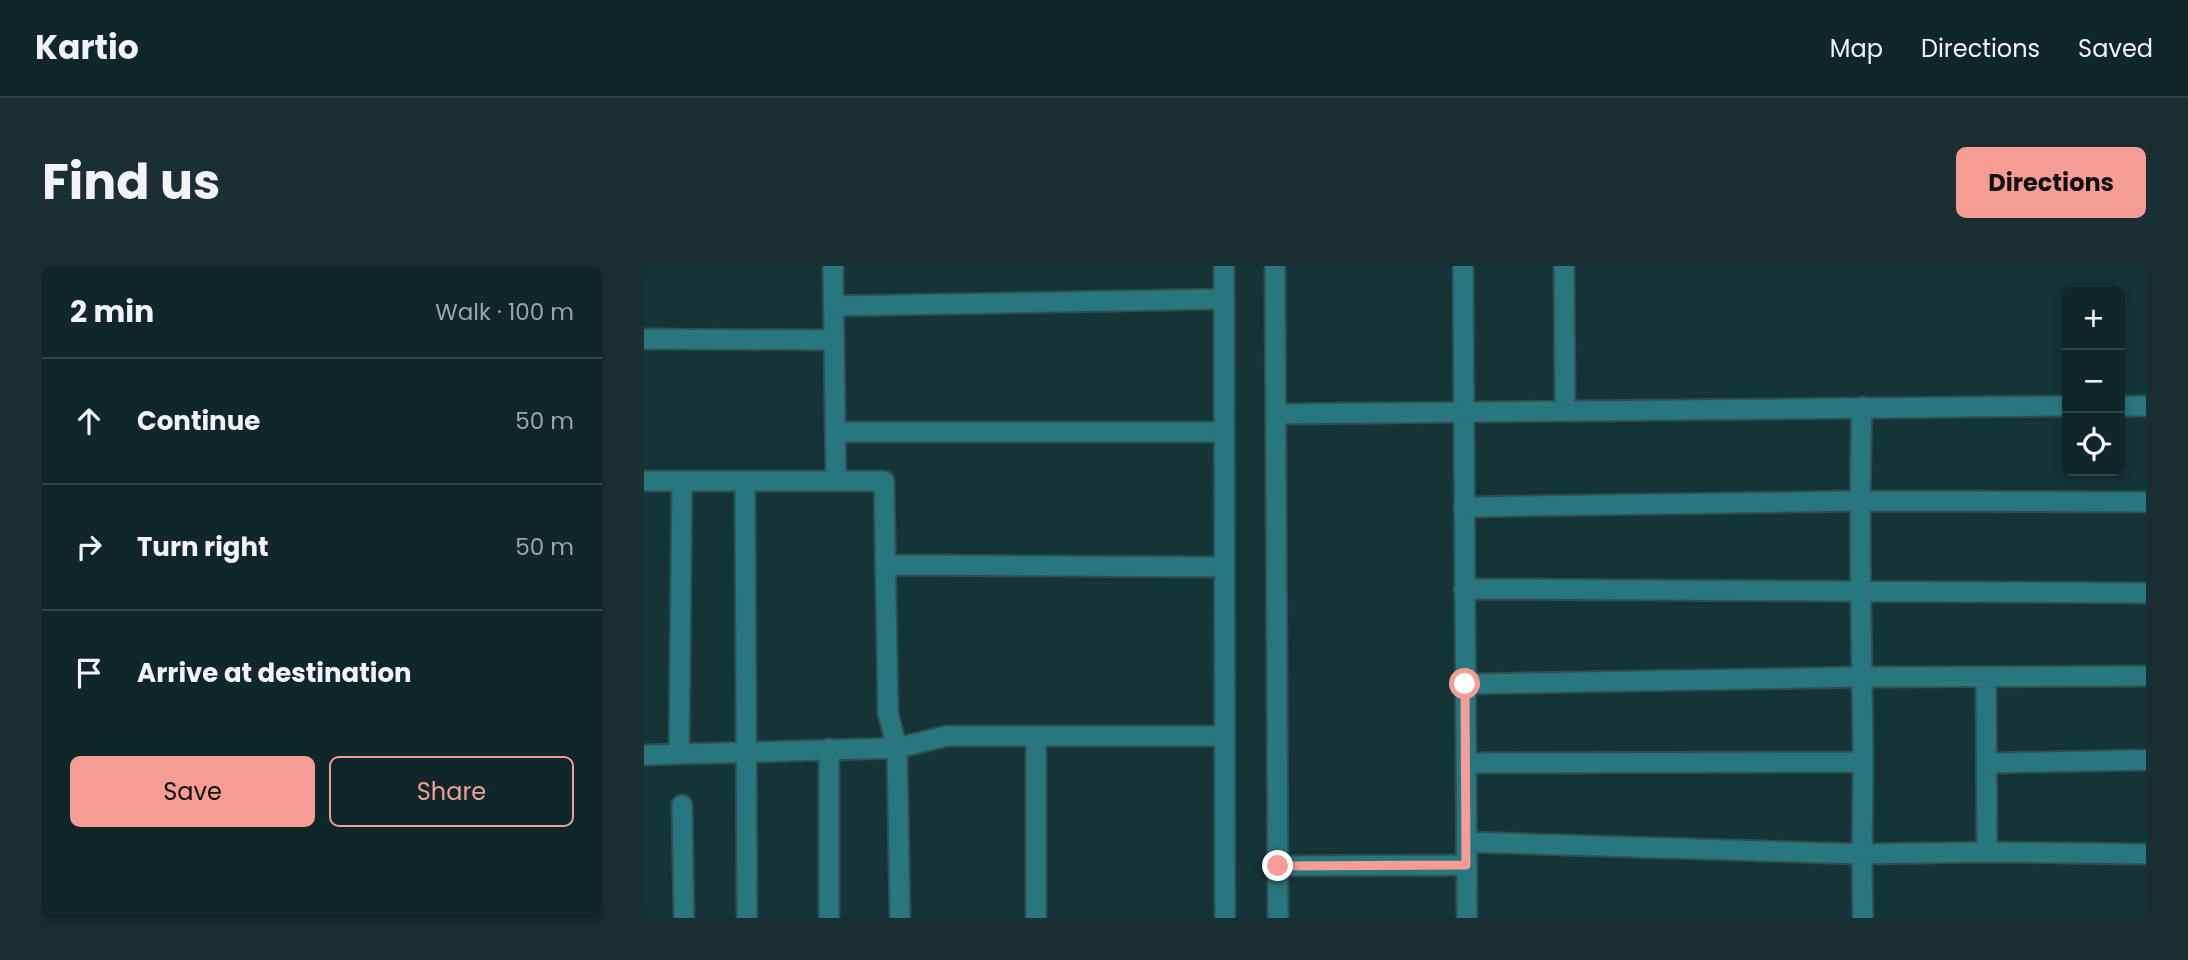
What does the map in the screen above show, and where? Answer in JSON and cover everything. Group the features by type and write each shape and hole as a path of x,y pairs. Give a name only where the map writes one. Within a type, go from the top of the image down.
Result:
{"street":[{"path":"833,266 836,481"},
{"path":"1224,266 1225,918"},
{"path":"1276,266 1279,918"},
{"path":"1463,266 1466,918"},
{"path":"1564,266 1565,411"},
{"path":"834,306 1224,299"},
{"path":"644,339 834,340"},
{"path":"1276,414 2062,406"},
{"path":"2125,406 2146,406"},
{"path":"1862,407 1859,591 1863,918"},
{"path":"835,432 1224,432"},
{"path":"644,481 884,481 888,713 897,748 900,918"},
{"path":"678,754 682,481"},
{"path":"745,481 747,918"},
{"path":"1464,507 1859,502 2146,502"},
{"path":"885,565 1224,567"},
{"path":"1465,589 2146,593"},
{"path":"1465,684 1862,677 2146,676"},
{"path":"1986,678 1987,852"},
{"path":"644,755 897,748 947,736 1225,736"},
{"path":"1036,736 1036,918"},
{"path":"829,749 829,918"},
{"path":"1987,763 2146,760"},
{"path":"1466,763 1863,761"},
{"path":"682,805 684,918"},
{"path":"1466,842 1861,854 2146,854"},
{"path":"1278,866 1466,865"}],"route":[{"path":"1278,866 1466,865 1465,684"}]}
